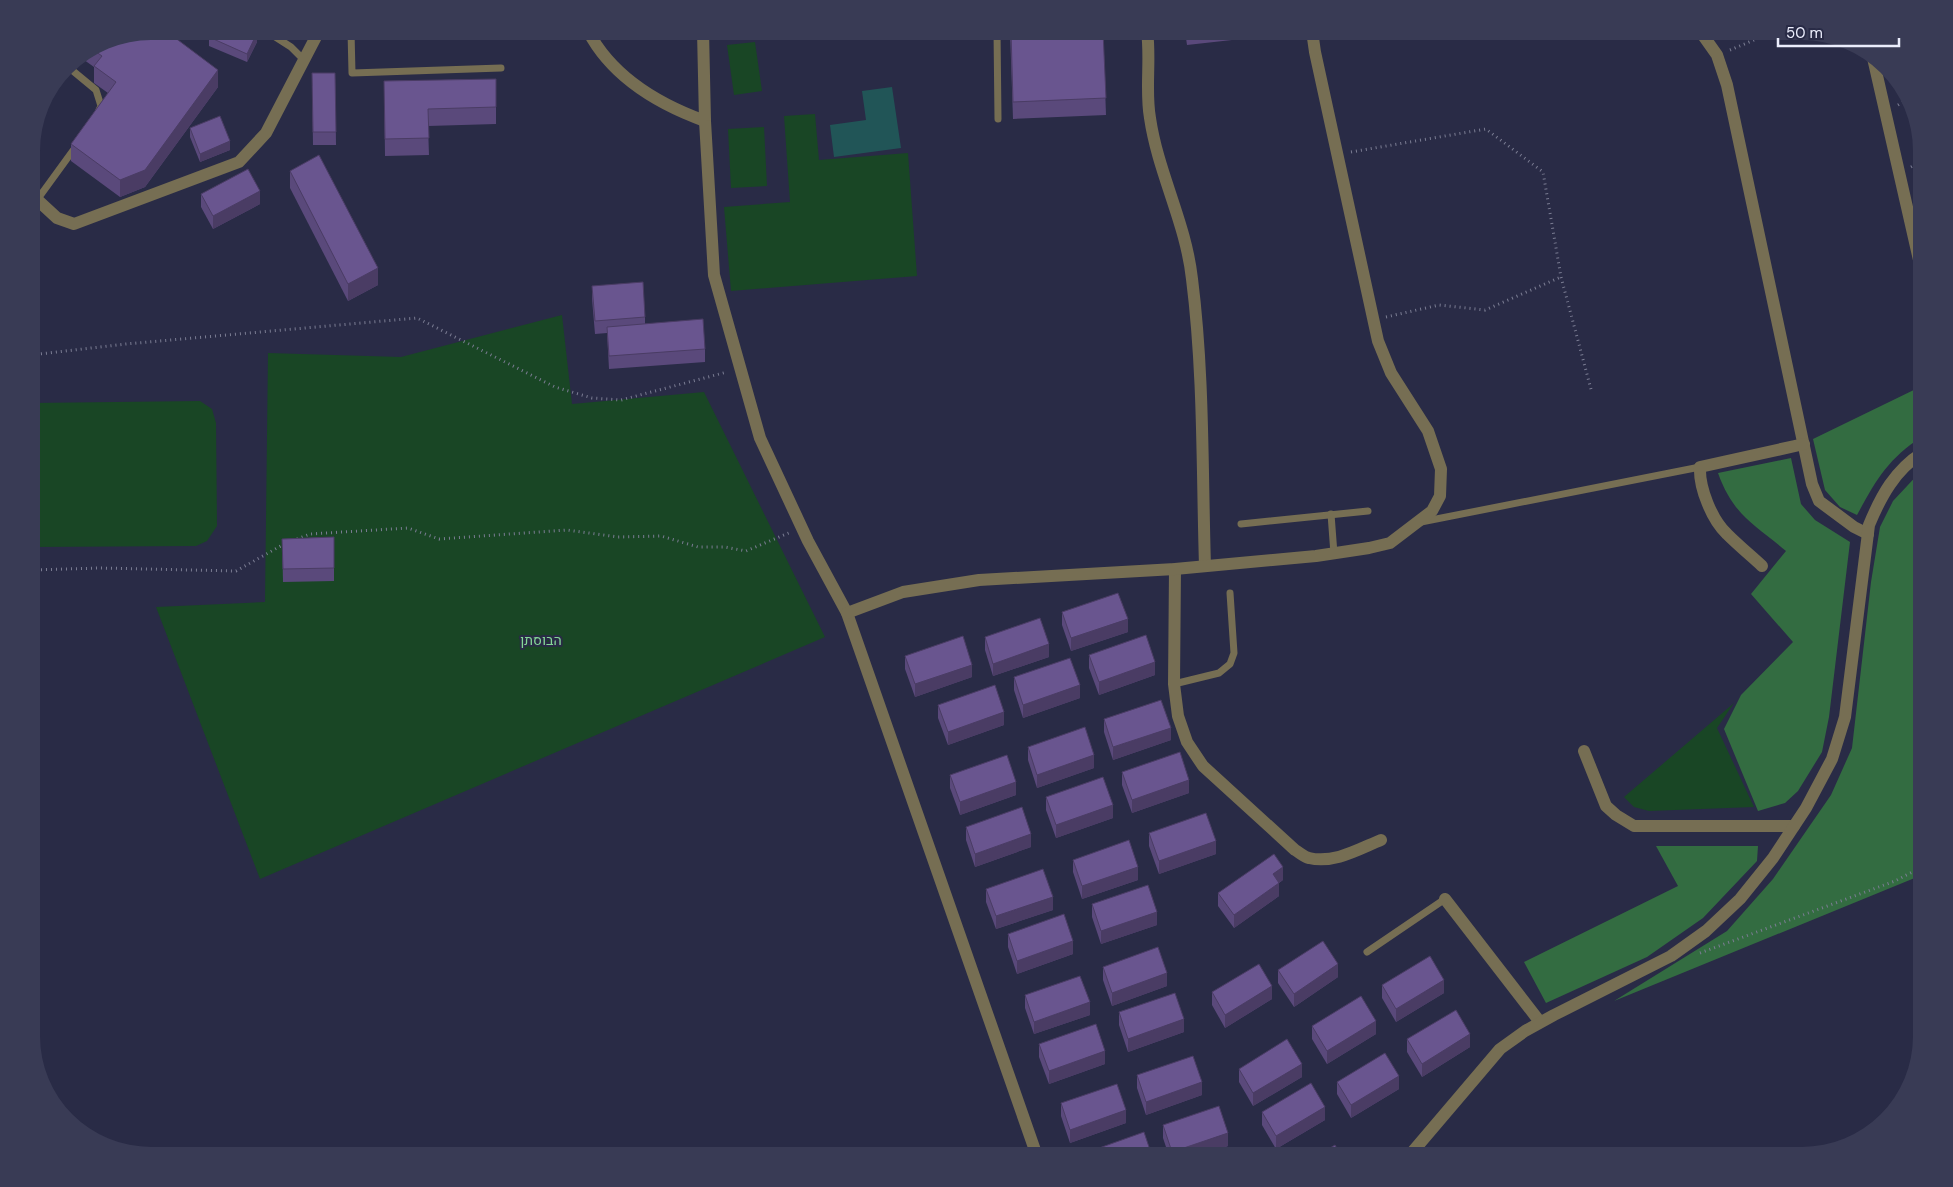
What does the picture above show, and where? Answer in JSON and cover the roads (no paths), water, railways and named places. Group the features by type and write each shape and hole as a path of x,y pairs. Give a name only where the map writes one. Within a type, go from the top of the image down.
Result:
{"street":[{"path":"40,205 57,218 74,224 239,162 266,133 314,40"},
{"path":"594,40 610,62 635,86 682,112 705,121"},
{"path":"703,40 705,121 714,275 739,368 760,438 802,527 847,613 1034,1147"},
{"path":"1147,40 1149,117 1159,161 1183,233 1192,276 1198,338 1206,566"},
{"path":"847,613 903,592 979,580 1175,569 1334,554 1390,543 1432,511 1440,496 1441,469 1428,431 1391,372 1378,341 1313,40"},
{"path":"1706,40 1717,55 1727,86 1812,484 1819,501 1854,527 1868,534"},
{"path":"1875,67 1913,234"},
{"path":"1762,566 1725,533 1706,500 1699,480 1700,467 1804,444"},
{"path":"1417,1147 1500,1048 1540,1022 1671,956 1706,931 1740,899 1773,858 1806,808 1832,759 1845,717 1869,525 1880,498 1897,474 1913,458"},
{"path":"1175,569 1174,684 1178,716 1187,742 1203,766 1295,850 1308,858 1327,859 1344,855 1381,840"},
{"path":"1584,751 1606,806 1616,815 1634,826 1794,826"},
{"path":"1445,899 1540,1022"}],"lane":[{"path":"280,40 304,60"},
{"path":"351,40 352,73 501,68"},
{"path":"997,40 998,119"},
{"path":"73,71 96,90 101,106 94,120"},
{"path":"40,191 83,136"},
{"path":"1418,523 1700,467"},
{"path":"1241,524 1368,510"},
{"path":"1331,514 1334,554"},
{"path":"1174,684 1218,673 1230,664 1234,653 1230,593"},
{"path":"1367,952 1445,899"}],"park label":[{"name":"הבוסתן","path":"541,640"}]}
